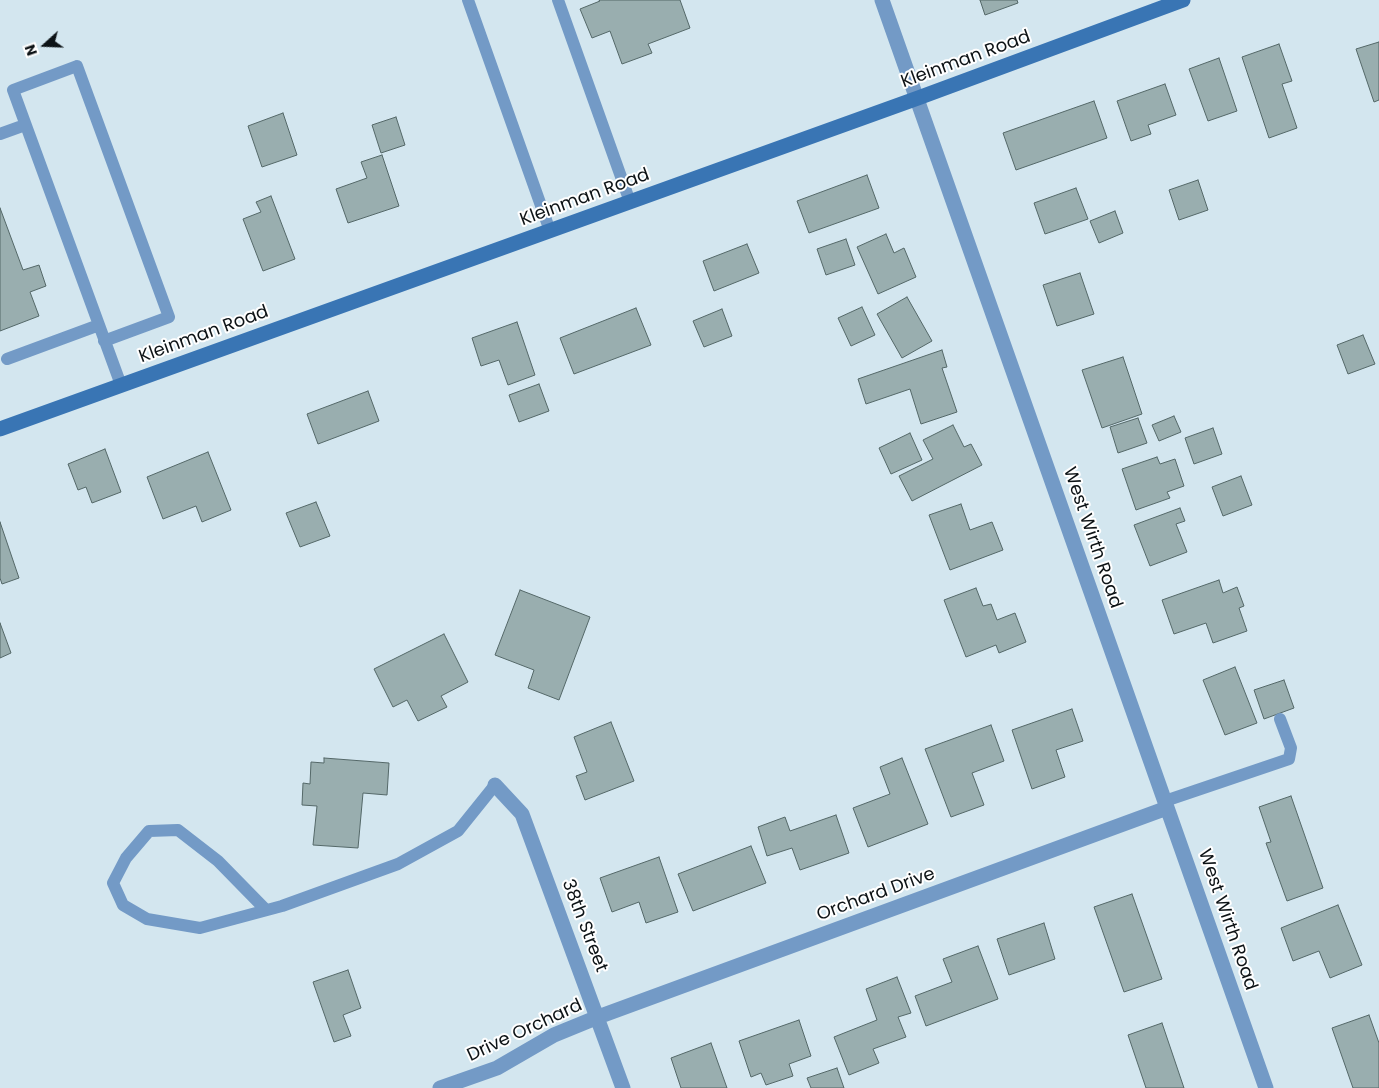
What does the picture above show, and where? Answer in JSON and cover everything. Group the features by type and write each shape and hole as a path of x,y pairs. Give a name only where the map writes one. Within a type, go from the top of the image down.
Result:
{"street":[{"name":"West Wirth Road","path":"882,0 1266,1088"},
{"name":"Kleinman Road","path":"0,429 918,98 1183,0"},
{"name":"38th Street","path":"495,785 522,814 623,1088"},
{"name":"Orchard Drive","path":"598,1017 1166,804"},
{"name":"Drive Orchard","path":"440,1088 498,1068 554,1035 598,1017"}],"lane":[{"path":"468,0 550,231"},
{"path":"558,0 630,202"},
{"path":"104,341 169,317 77,66 13,90 99,325 104,341 120,385"},
{"path":"0,134 25,125"},
{"path":"7,359 99,325"},
{"path":"1166,804 1289,759 1291,748 1280,719"},
{"path":"266,910 218,861 178,830 149,831 126,858 113,882 123,905 147,919 200,928 266,910 398,864 458,831 495,785"}],"building":[{"path":"599,0 680,0 690,28 648,44 652,53 622,64 610,31 592,38 580,9"},
{"path":"980,0 1017,0 1018,3 985,15"},
{"path":"1379,42 1379,100 1374,102 1356,49"},
{"path":"1279,44 1292,81 1282,84 1297,128 1269,138 1242,57"},
{"path":"1219,58 1237,111 1208,121 1189,69"},
{"path":"1165,84 1176,115 1148,125 1151,134 1131,141 1117,101"},
{"path":"1094,101 1107,138 1016,170 1003,133"},
{"path":"283,113 297,155 262,167 248,126"},
{"path":"396,117 405,145 381,153 372,125"},
{"path":"382,155 399,206 348,223 336,189 367,178 361,162"},
{"path":"867,175 879,208 809,233 797,201"},
{"path":"1198,180 1208,210 1179,220 1169,190"},
{"path":"1076,188 1088,219 1045,234 1034,203"},
{"path":"271,196 295,259 263,271 243,219 261,212 256,202"},
{"path":"0,208 23,270 39,265 46,286 30,292 39,316 0,331"},
{"path":"1115,211 1123,233 1099,243 1090,221"},
{"path":"886,234 894,253 904,248 916,277 878,294 857,247"},
{"path":"846,239 855,265 826,275 817,249"},
{"path":"747,244 759,273 714,291 703,261"},
{"path":"1080,273 1094,314 1057,326 1043,285"},
{"path":"907,297 932,341 902,358 877,314"},
{"path":"862,307 875,335 851,346 838,318"},
{"path":"636,308 651,345 574,374 560,338"},
{"path":"722,309 732,336 704,347 693,321"},
{"path":"517,322 535,375 508,385 499,360 481,366 472,338"},
{"path":"1363,335 1375,364 1348,374 1337,345"},
{"path":"942,350 947,367 942,368 957,412 921,424 910,389 866,404 858,379"},
{"path":"1123,357 1142,414 1102,428 1082,370"},
{"path":"539,384 549,411 519,422 509,395"},
{"path":"368,391 379,421 318,444 307,414"},
{"path":"1174,416 1181,432 1159,441 1152,425"},
{"path":"1138,418 1147,443 1118,453 1110,427"},
{"path":"953,425 964,447 971,444 982,465 912,501 899,476 933,459 923,440"},
{"path":"1213,428 1222,454 1194,464 1185,438"},
{"path":"910,433 922,460 891,474 879,448"},
{"path":"105,449 121,492 92,503 86,487 78,490 68,464"},
{"path":"208,452 231,510 202,522 196,506 163,519 147,477"},
{"path":"1157,457 1160,464 1175,459 1184,486 1167,492 1170,498 1136,510 1122,469"},
{"path":"1241,476 1252,505 1223,516 1212,487"},
{"path":"316,502 330,536 300,547 286,513"},
{"path":"961,504 970,530 992,522 1003,550 950,570 929,515"},
{"path":"1180,508 1185,521 1176,524 1187,552 1150,566 1134,525"},
{"path":"0,522 19,578 2,584 0,578"},
{"path":"1219,580 1223,593 1237,587 1244,606 1239,608 1247,631 1213,643 1206,623 1174,634 1162,600"},
{"path":"976,588 983,606 991,604 997,620 1015,613 1026,642 999,653 996,645 966,657 944,600"},
{"path":"520,590 590,617 559,700 528,688 534,670 495,655"},
{"path":"0,623 11,653 0,658"},
{"path":"444,634 468,682 441,696 447,707 418,721 407,700 393,707 374,669"},
{"path":"1235,667 1257,723 1225,735 1203,680"},
{"path":"1284,680 1294,708 1264,719 1254,690"},
{"path":"1072,709 1083,741 1056,750 1065,777 1032,789 1012,730"},
{"path":"611,722 634,781 585,800 576,776 587,772 574,737"},
{"path":"991,725 1004,761 972,773 984,805 951,817 925,749"},
{"path":"324,758 389,763 387,795 363,793 358,848 313,845 317,806 302,805 303,783 310,784 311,762 324,763"},
{"path":"902,758 928,824 868,847 853,808 890,794 880,767"},
{"path":"1291,796 1323,888 1287,901 1266,843 1271,842 1259,807"},
{"path":"836,815 849,853 800,870 792,848 767,856 758,827 785,817 790,831"},
{"path":"751,846 766,883 693,911 678,874"},
{"path":"659,857 678,912 646,923 639,902 612,912 600,878"},
{"path":"1132,894 1162,979 1124,992 1094,907"},
{"path":"1338,905 1362,965 1330,978 1319,951 1293,961 1281,928"},
{"path":"1044,923 1055,959 1009,975 997,939"},
{"path":"978,946 998,999 926,1026 915,996 952,982 943,959"},
{"path":"348,970 361,1008 343,1015 351,1036 334,1042 313,982"},
{"path":"897,977 911,1013 898,1017 906,1037 873,1049 879,1063 849,1075 834,1037 877,1020 866,989"},
{"path":"1369,1015 1379,1043 1379,1088 1353,1088 1332,1028"},
{"path":"799,1020 811,1056 789,1064 793,1076 766,1085 761,1073 751,1077 739,1041"},
{"path":"1162,1023 1184,1088 1146,1088 1128,1035"},
{"path":"711,1043 727,1088 681,1088 671,1058"},
{"path":"837,1068 844,1088 811,1088 807,1078"}]}
